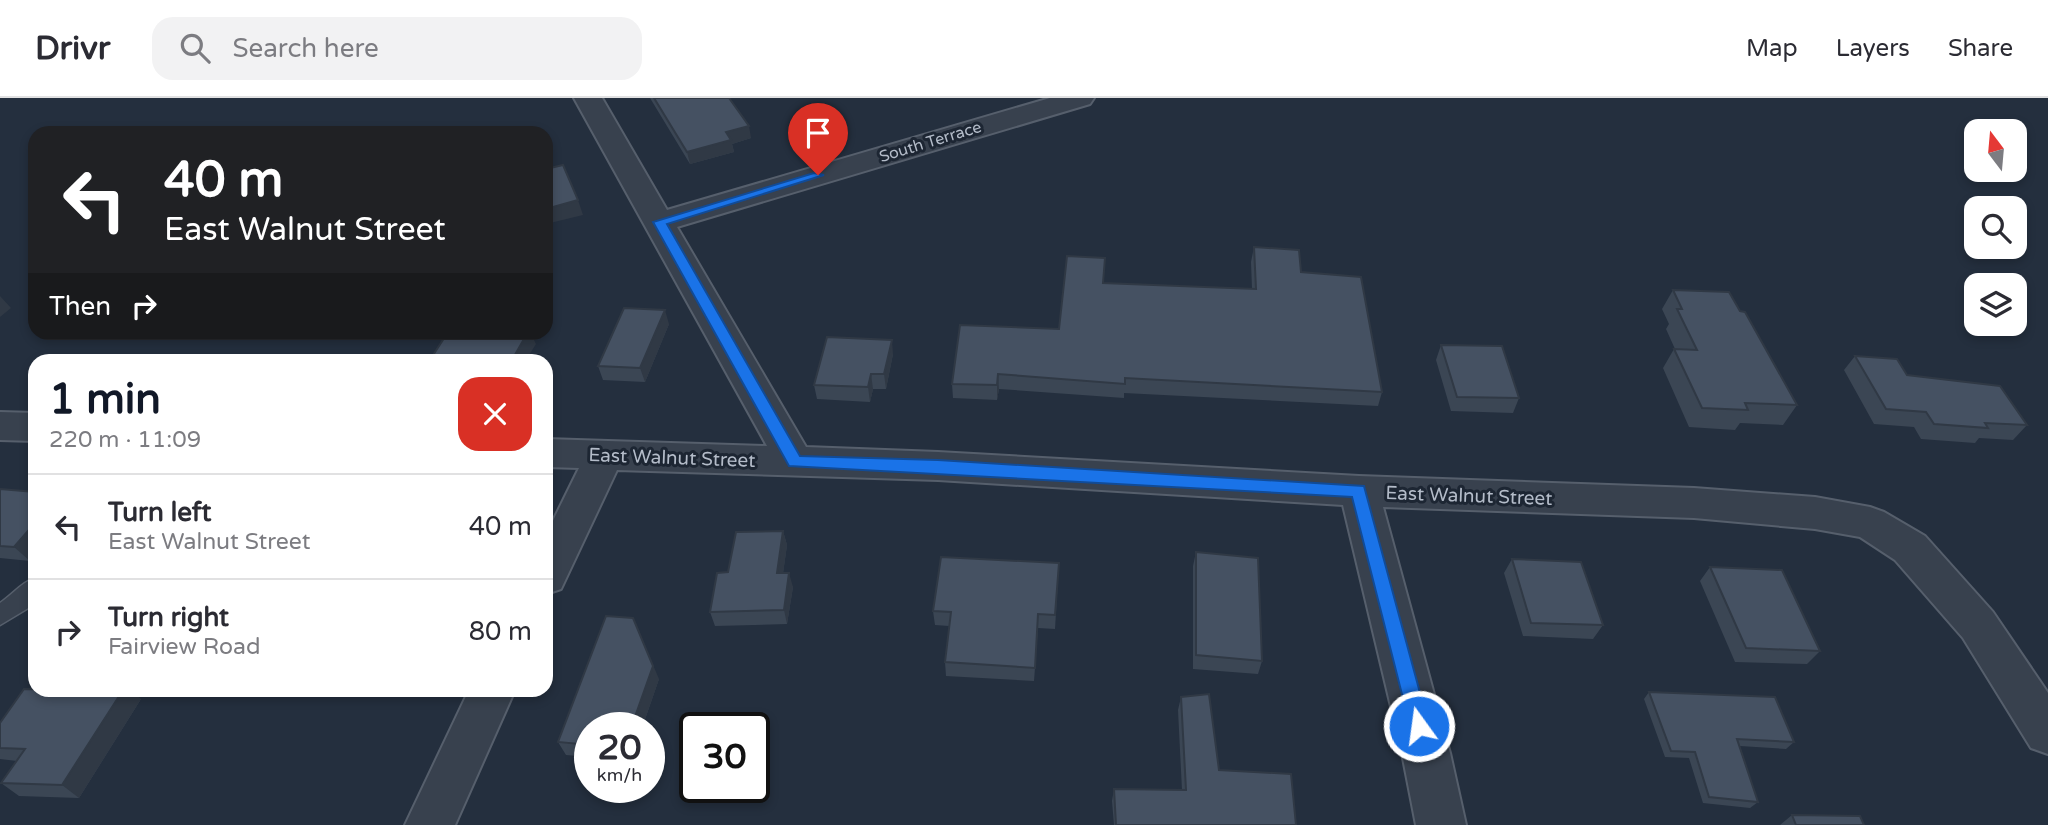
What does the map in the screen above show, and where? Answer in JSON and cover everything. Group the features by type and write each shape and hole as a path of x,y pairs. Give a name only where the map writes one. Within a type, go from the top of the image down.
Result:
{"street":[{"path":"588,98 795,461"},
{"name":"South Terrace","path":"659,222 1080,98"},
{"path":"0,426 28,427"},
{"name":"East Walnut Street","path":"553,453 938,466 1359,491 1694,503 1815,513 1870,523 1910,548 1978,625 2048,733"},
{"path":"553,563 605,455"},
{"path":"1359,491 1426,753 1440,825"},
{"path":"430,825 489,697"}],"lane":[{"path":"0,615 28,595"}],"building":[{"path":"654,98 729,98 749,126 726,132 731,140 687,152"},
{"path":"563,165 578,200 553,207 553,167"},
{"path":"1254,247 1299,250 1301,272 1361,277 1382,392 1125,378 1125,384 998,374 997,385 952,384 960,325 1059,329 1067,256 1105,258 1103,283 1256,289"},
{"path":"1673,290 1729,292 1740,311 1745,312 1797,405 1745,403 1748,410 1702,408 1674,349 1697,350 1677,309 1682,309"},
{"path":"624,308 665,310 640,368 598,366"},
{"path":"827,337 892,340 884,374 871,374 868,387 814,385"},
{"path":"443,340 523,340 515,354 434,354"},
{"path":"1441,345 1502,346 1519,398 1457,397"},
{"path":"1855,356 1897,359 1907,375 2000,386 2027,425 1985,423 1988,428 1934,424 1926,412 1886,409"},
{"path":"0,489 28,491 28,531 14,547 0,546"},
{"path":"783,531 777,573 789,573 784,610 710,612 717,573 728,572 736,532"},
{"path":"1196,552 1258,558 1262,661 1196,655"},
{"path":"941,557 1059,563 1055,615 1038,614 1035,668 945,662 951,612 933,611"},
{"path":"1512,559 1581,562 1603,625 1531,623"},
{"path":"1710,567 1782,570 1820,651 1746,648"},
{"path":"606,616 633,618 653,666 637,712 574,712 574,744 558,742"},
{"path":"24,689 28,689 28,697 119,697 62,785 1,783 25,749 0,748 0,723"},
{"path":"1649,692 1775,697 1794,742 1737,739 1758,802 1709,797 1695,752 1671,751"},
{"path":"1209,694 1219,770 1291,774 1296,825 1116,825 1114,789 1186,790 1181,697"},
{"path":"1792,815 1860,816 1864,825 1796,825"}],"route":[{"path":"818,175 659,222 795,461 938,466 1359,491 1419,726"}]}
